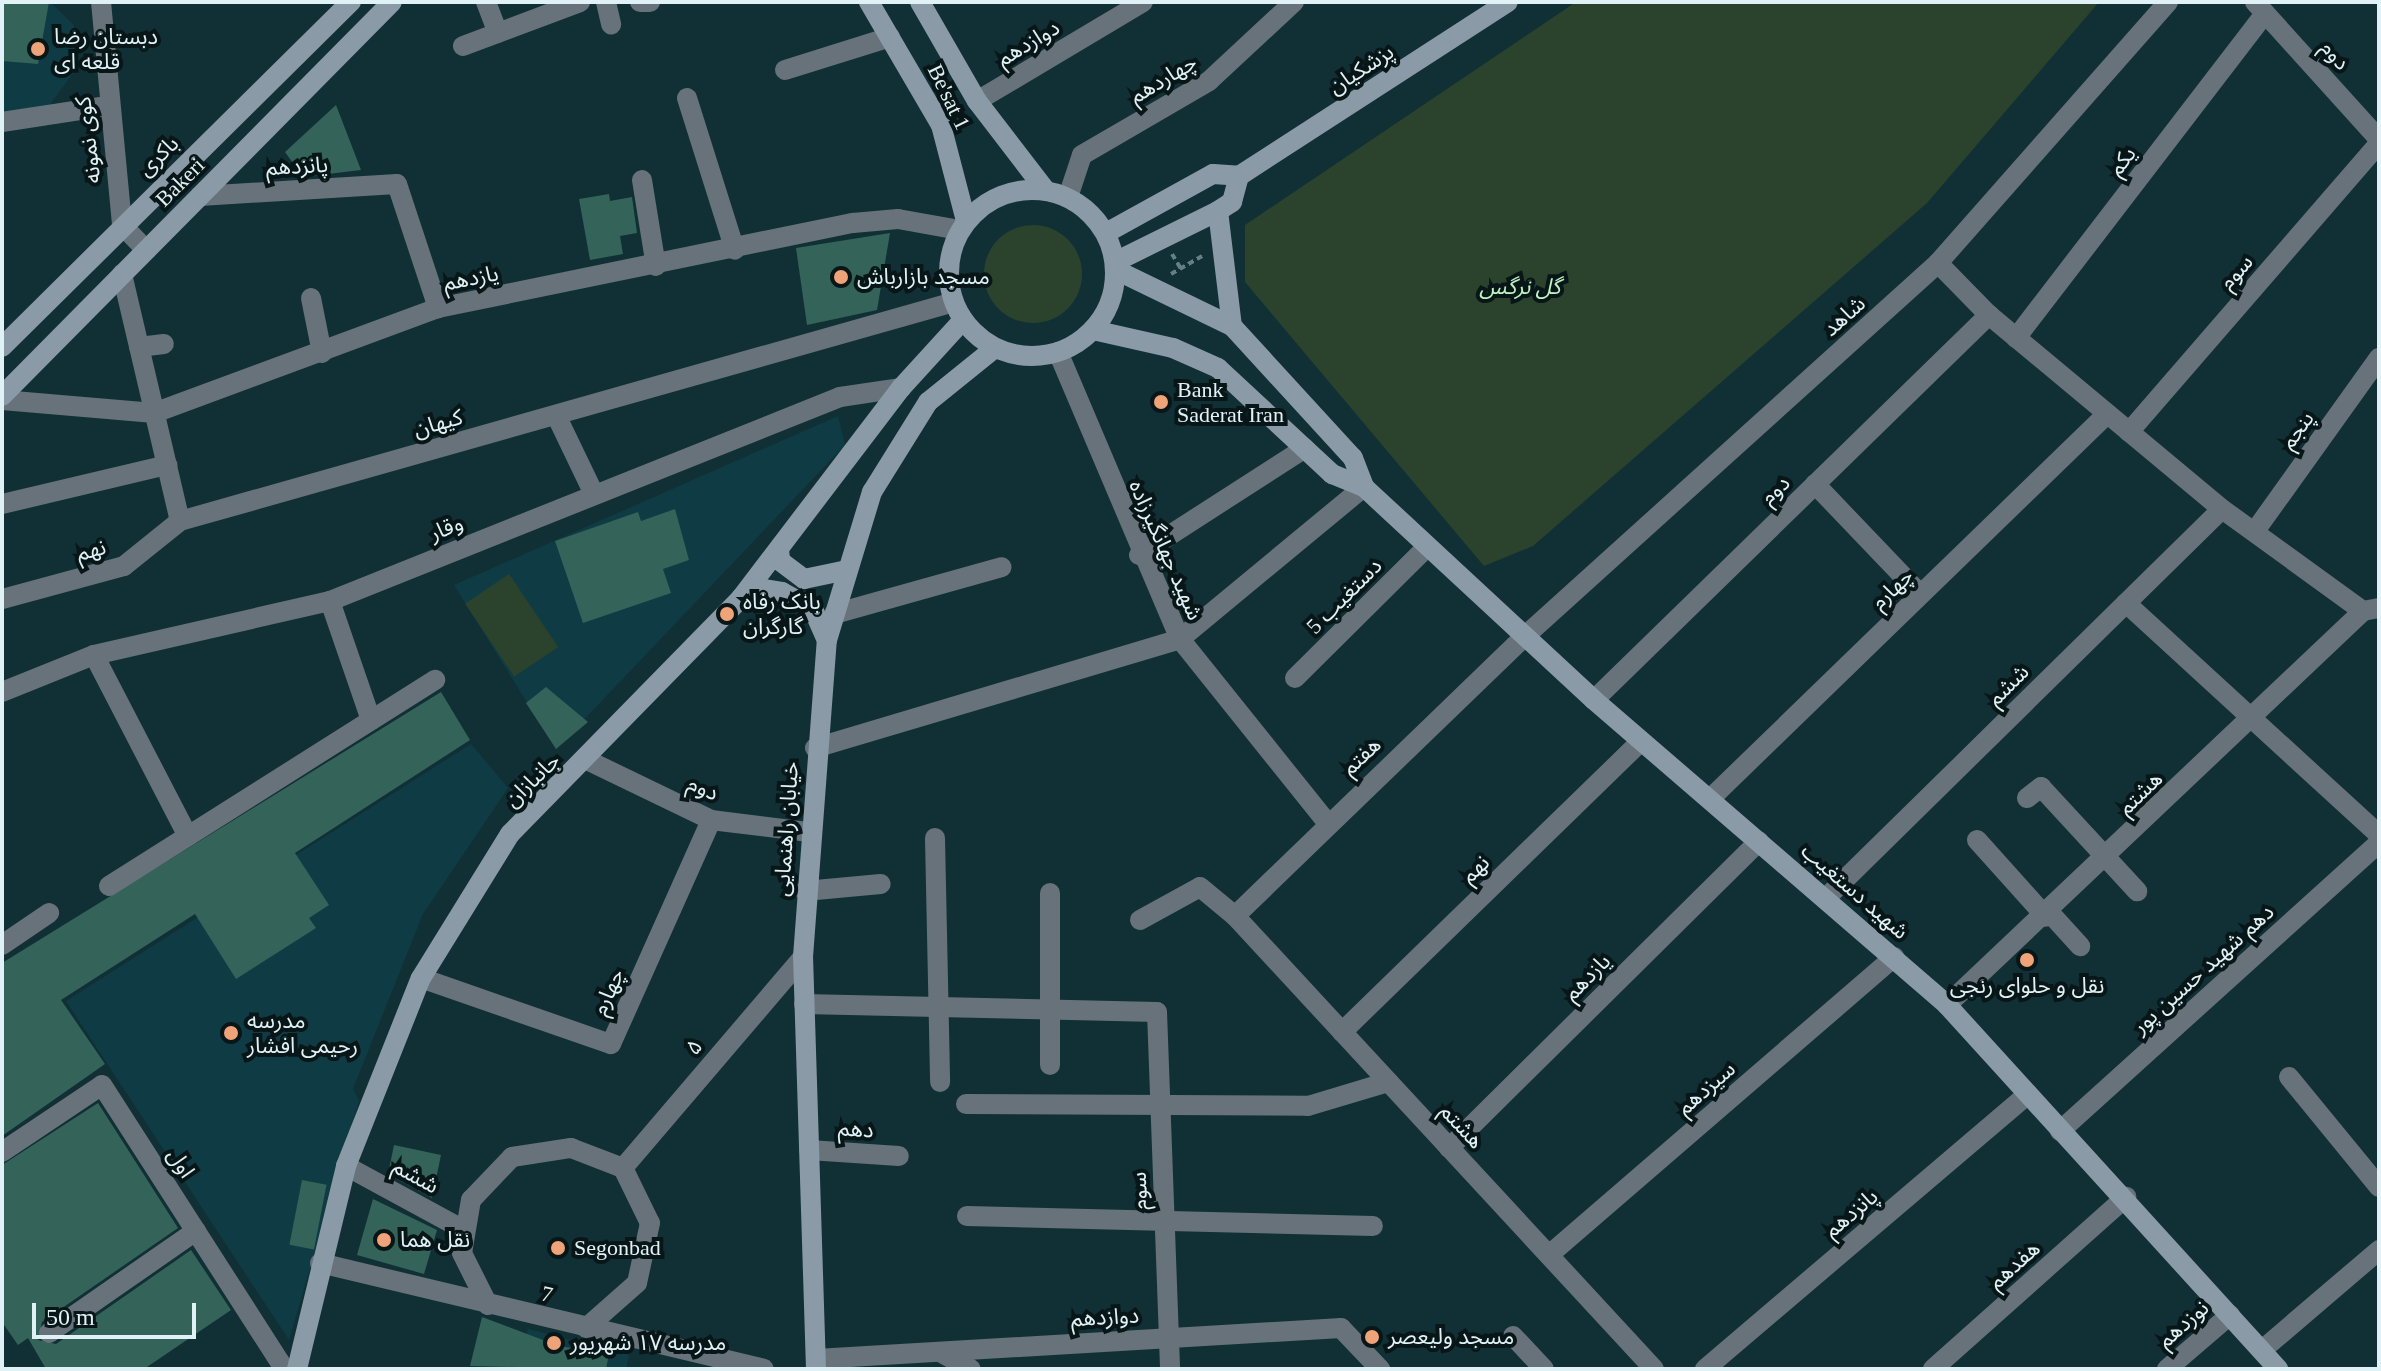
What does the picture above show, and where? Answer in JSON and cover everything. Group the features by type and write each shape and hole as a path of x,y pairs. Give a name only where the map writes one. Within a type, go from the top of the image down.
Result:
{"main road":[{"name":"باکری","path":"2,347 122,225 351,2"},
{"name":"Bakeri","path":"2,398 392,2"},
{"name":"Be'sat 1","path":"869,2 941,125 963,226"},
{"name":"Be'sat 1","path":"920,2 977,101 1046,191"},
{"name":"پزشکیان","path":"1106,233 1213,174 1239,176 1508,2"},
{"name":"پزشکیان","path":"1218,211 1232,202 1239,176"},
{"path":"1046,191 1068,197 1106,233 1116,266 1113,296 1093,330 1058,352 995,348 963,320 954,302 949,265 963,226 1002,195 1046,191"},
{"path":"1116,266 1218,211 1232,326"},
{"path":"1116,266 1232,326 1353,458 1364,487"},
{"name":"جانبازان","path":"297,1369 320,1263 346,1166 421,978 510,834 587,760 741,598 901,388 963,320"},
{"path":"1093,330 1173,348 1218,368 1332,474 1364,487"},
{"name":"خیابان راهنمایی","path":"816,1364 803,957 815,748 827,640 872,492 928,402 995,348"},
{"name":"شهید دستغیب","path":"1364,487 1426,548 1594,700 1828,896 1947,1005 2060,1131 2126,1197 2278,1369"},
{"path":"779,549 780,561 804,579 847,570"},
{"path":"741,598 763,589 782,592 813,609 827,640"}],"street":[{"name":"کوی نمونه","path":"101,2 106,106 122,225"},
{"path":"486,2 498,33"},
{"path":"463,46 580,2"},
{"path":"606,2 611,24"},
{"path":"640,2 650,2"},
{"name":"دوازدهم","path":"977,101 1143,2"},
{"name":"چهاردهم","path":"1068,197 1082,155 1209,81 1294,2"},
{"name":"شاهد","path":"1524,637 1938,263 2168,2"},
{"name":"دوم","path":"2260,8 2379,141"},
{"name":"یکم","path":"2016,338 2260,8"},
{"path":"785,70 890,37"},
{"path":"687,98 735,250"},
{"path":"2,122 106,106"},
{"name":"سوم","path":"2129,432 2379,141"},
{"path":"642,180 656,266"},
{"name":"پانزدهم","path":"200,196 397,184 438,308"},
{"name":"یازدهم","path":"2,398 154,413 438,308 898,219 963,226"},
{"path":"122,225 146,250"},
{"path":"1938,263 1989,315 2222,509 2371,610"},
{"path":"122,274 180,521"},
{"path":"311,298 322,353"},
{"name":"کیهان","path":"180,521 954,302"},
{"name":"دوم","path":"1594,700 1989,315"},
{"path":"139,347 164,344"},
{"name":"شهید جهانگیرزاده","path":"1058,352 1139,555 1180,639 1326,821"},
{"name":"پنجم","path":"2255,531 2379,358"},
{"name":"وقار","path":"2,692 94,655 330,601 840,397 901,388"},
{"name":"چهارم","path":"1711,798 2107,414"},
{"path":"556,415 594,494"},
{"path":"1139,555 1305,448"},
{"path":"2,504 167,465"},
{"path":"1815,484 1920,594"},
{"path":"815,748 1180,639 1364,487"},
{"name":"ششم","path":"1828,896 2222,509"},
{"name":"نهم","path":"2,599 124,566 180,521"},
{"name":"دستغیب 5","path":"1295,678 1426,548"},
{"path":"834,614 1002,567"},
{"path":"330,601 371,720"},
{"path":"2126,603 2379,835"},
{"name":"هشتم","path":"1947,1005 2048,915 2253,717 2371,610"},
{"name":"هفتم","path":"1235,916 1326,821 1524,637"},
{"path":"94,655 188,836"},
{"path":"109,886 435,680"},
{"name":"نهم","path":"1342,1032 1641,741"},
{"name":"دوم","path":"587,760 711,820 809,832"},
{"path":"2027,798 2041,787 2137,891"},
{"name":"چهارم","path":"421,978 611,1044 711,820"},
{"path":"935,838 940,1082"},
{"path":"1977,840 2080,946"},
{"name":"یازدهم","path":"1449,1148 1759,841"},
{"name":"دهم شهید حسین پور","path":"2060,1131 2379,843"},
{"path":"805,891 881,884"},
{"name":"هشتم","path":"1140,920 1200,887 1235,916 1654,1369"},
{"path":"1050,893 1050,1065"},
{"path":"2,945 49,913"},
{"name":"۵","path":"623,1168 803,957"},
{"name":"سیزدهم","path":"1549,1255 1894,957"},
{"path":"804,1004 1049,1010"},
{"name":"سوم","path":"1049,1010 1157,1012 1170,1369"},
{"path":"2289,1077 2379,1187"},
{"path":"966,1104 1308,1106 1388,1082"},
{"name":"اول","path":"2,1152 102,1085 284,1369"},
{"name":"پانزدهم","path":"1705,1369 2028,1094"},
{"path":"488,1305 468,1277 462,1229 488,1176 512,1157 571,1148 623,1168 650,1223 648,1254 617,1307 586,1328"},
{"name":"دهم","path":"809,1150 899,1156"},
{"name":"ششم","path":"346,1166 462,1229"},
{"name":"هفدهم","path":"1933,1369 2126,1197"},
{"path":"967,1216 1164,1217 1373,1226"},
{"path":"49,1333 196,1231"},
{"path":"2262,1350 2379,1250"},
{"name":"7","path":"320,1263 764,1369"},
{"name":"نوزدهم","path":"2167,1369 2230,1315"},
{"name":"دوازدهم","path":"816,1364 935,1350 1341,1328 1380,1369"},
{"path":"1513,1336 1544,1369"},
{"path":"935,1350 971,1369"}],"shaded area":[{"name":"دبستان رضا قلعه ای","path":"2,2 50,2 74,25 73,73 46,110 2,118"},
{"path":"838,416 845,445 556,749 454,585"},
{"name":"مدرسه رحیمی افشار","path":"471,744 508,788 423,914 353,1089 359,1101 289,1340 66,1001"},
{"name":"مدرسه ۱۷ شهریور","path":"528,1329 629,1355 626,1369 517,1369"}],"green space":[{"name":"گل نرگس","path":"1576,2 2099,2 1927,203 1533,546 1484,566 1245,282 1245,225"},
{"path":"1033,225 1052,229 1068,239 1078,255 1082,274 1078,293 1068,309 1052,319 1033,323 1014,319 998,309 988,293 984,274 988,255 998,239 1014,229"},
{"path":"509,574 558,647 514,677 465,604"}],"building":[{"path":"2,2 49,2 38,64 2,61"},
{"path":"336,105 361,170 303,177 285,152"},
{"path":"609,194 610,201 632,197 637,233 620,236 623,254 590,260 579,199"},
{"name":"مسجد بازارباش","path":"890,233 877,310 807,325 796,248"},
{"path":"675,509 689,560 663,569 671,593 583,623 555,541 638,512 641,521"},
{"path":"546,687 588,722 556,749 526,703"},
{"path":"441,692 470,740 295,853 329,905 309,918 316,928 236,979 195,914 61,1000 105,1064 2,1136 2,963"},
{"path":"98,1103 178,1228 42,1322 38,1340 56,1344 191,1250 231,1310 144,1369 46,1369 28,1338 18,1345 2,1322 2,1165"},
{"path":"394,1145 441,1155 432,1198 388,1174"},
{"path":"302,1180 327,1185 314,1250 289,1245"},
{"path":"373,1199 437,1230 424,1274 357,1255"},
{"path":"482,1317 559,1346 609,1354 606,1369 470,1366"}],"place":[{"name":"دبستان رضا قلعه ای","path":"38,49"},
{"name":"مسجد بازارباش","path":"841,277"},
{"name":"Bank Saderat Iran","path":"1161,402"},
{"name":"بانک رفاه گارگران","path":"727,614"},
{"name":"نقل و حلوای رنجی","path":"2027,960"},
{"name":"مدرسه رحیمی افشار","path":"231,1033"},
{"name":"نقل هما","path":"384,1240"},
{"name":"Segonbad","path":"558,1248"},
{"name":"مسجد ولیعصر","path":"1372,1337"},
{"name":"مدرسه ۱۷ شهریور","path":"554,1343"}]}
